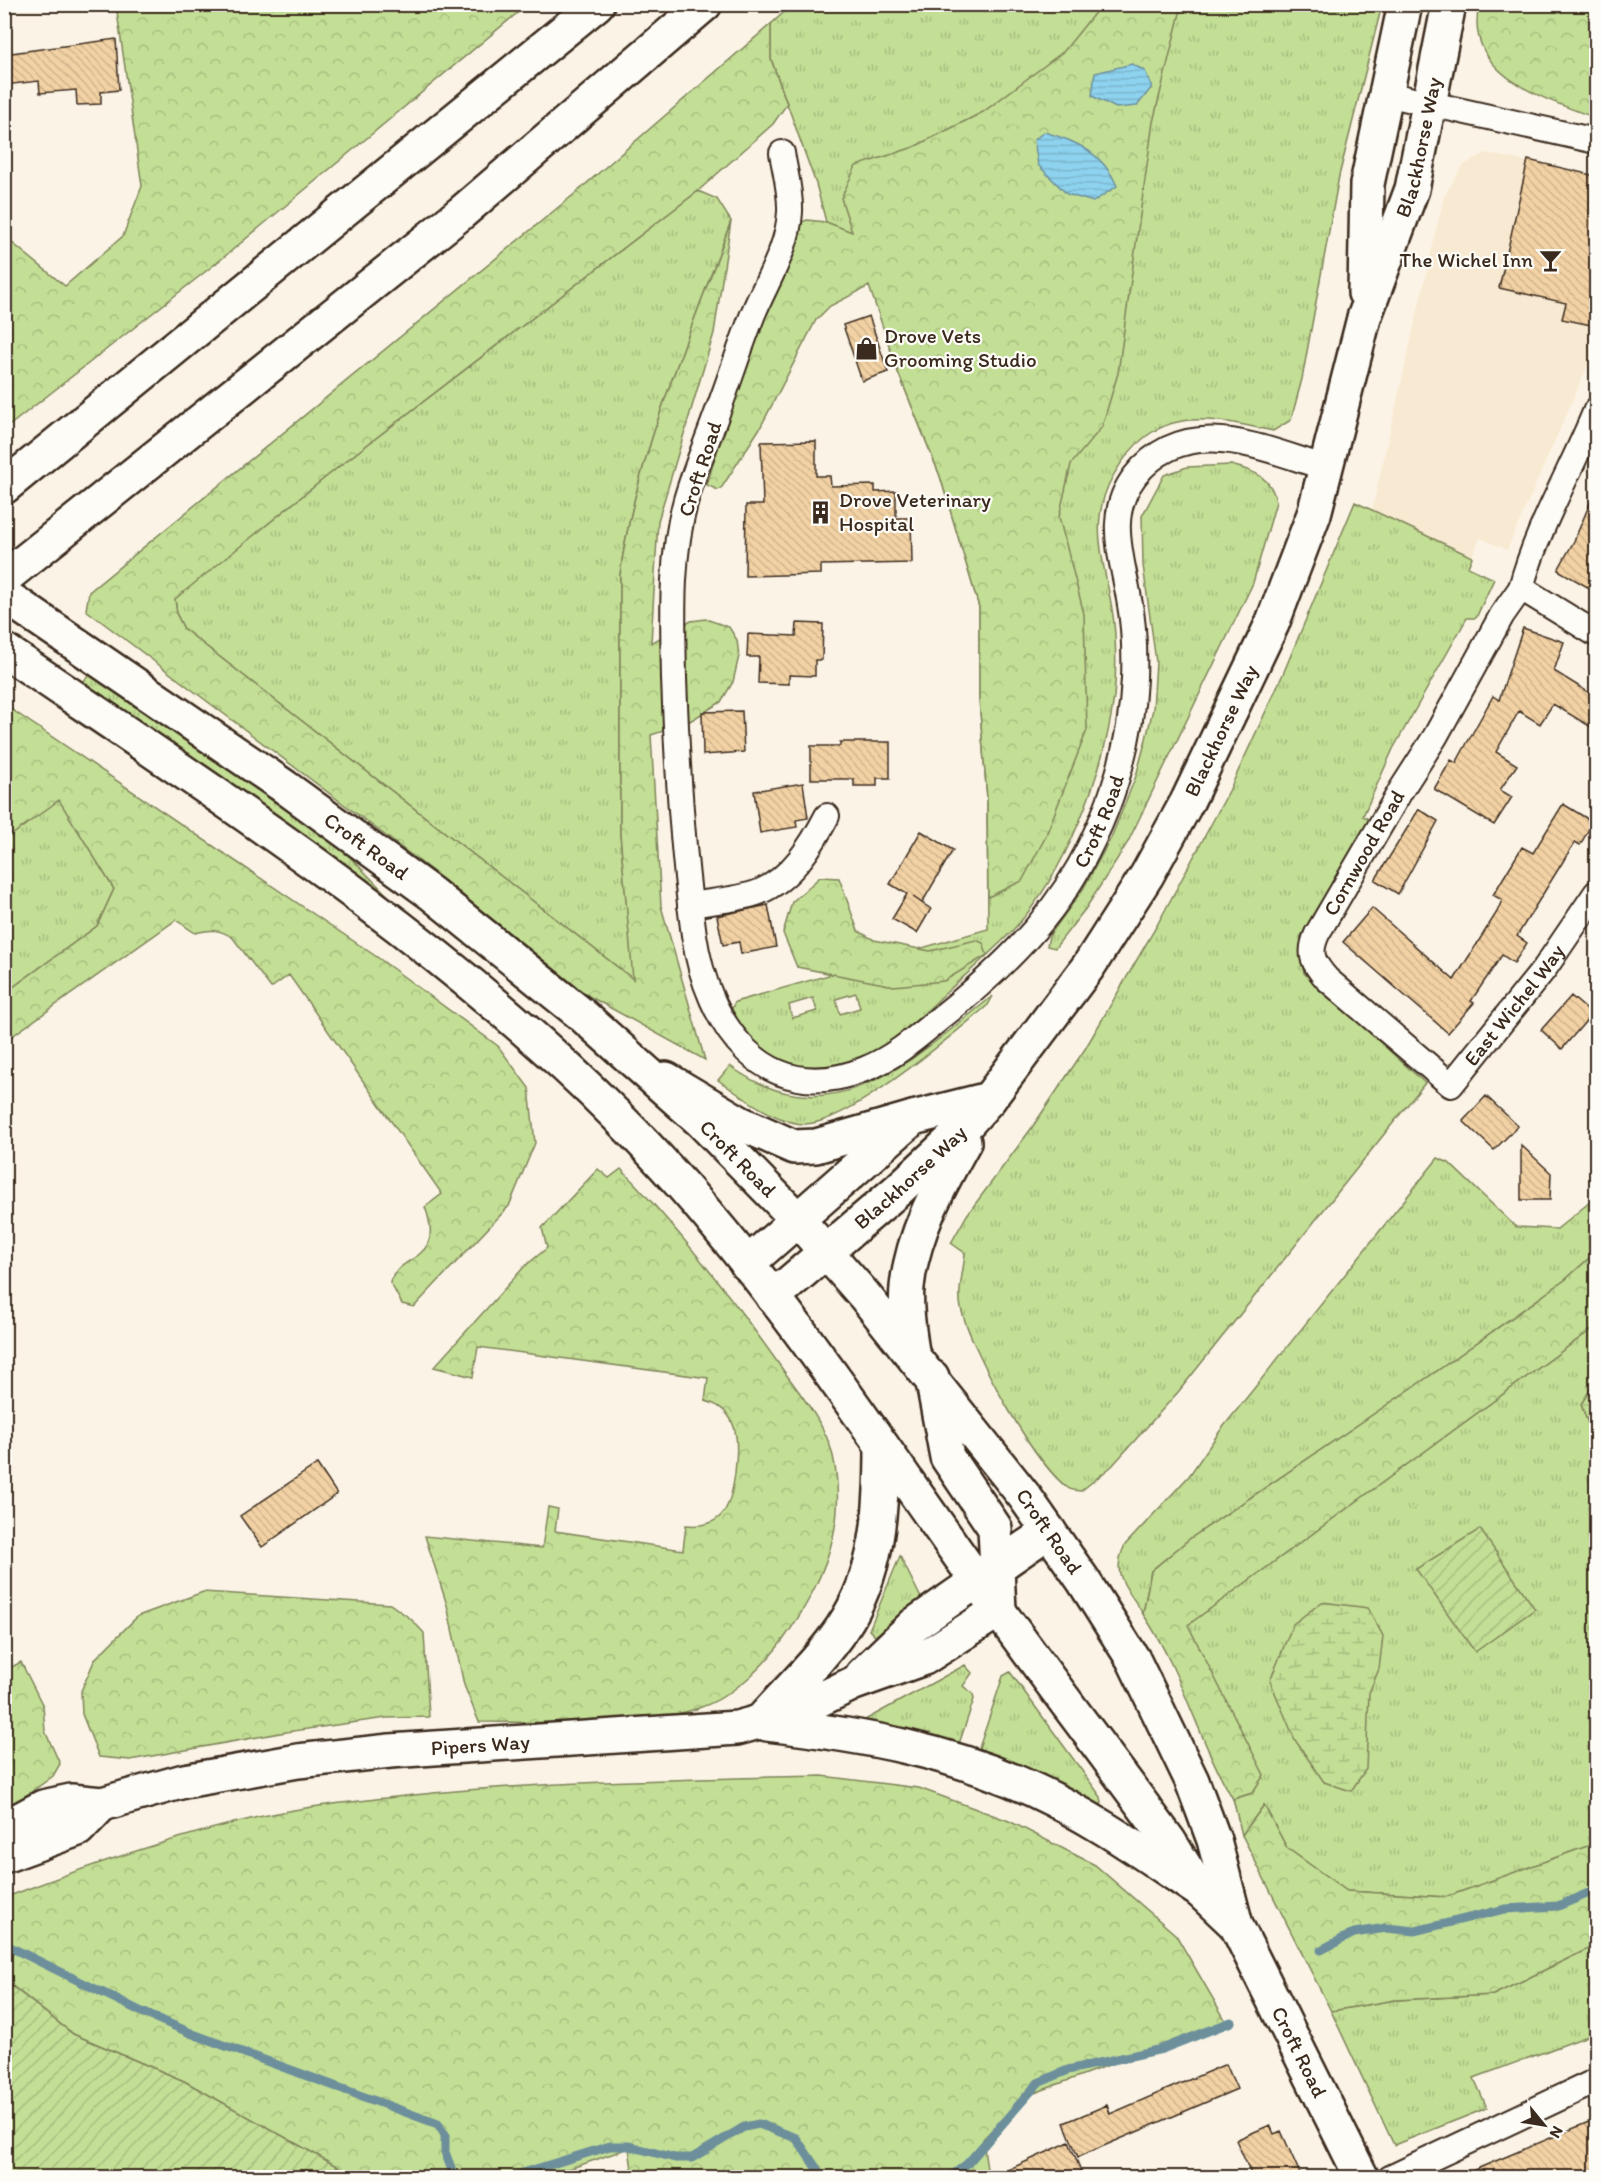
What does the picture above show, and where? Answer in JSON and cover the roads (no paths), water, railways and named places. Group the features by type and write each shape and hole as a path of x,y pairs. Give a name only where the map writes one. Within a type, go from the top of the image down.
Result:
{"main road":[{"path":"4,487 597,4"},
{"path":"4,578 461,213 705,4"},
{"name":"Blackhorse Way","path":"1364,318 1367,184 1405,4"},
{"name":"Blackhorse Way","path":"772,1297 932,1158 989,1099 1088,967 1147,875 1188,800 1284,598 1314,514 1364,318 1408,200 1449,4"},
{"name":"Croft Road","path":"4,595 285,787 432,894 636,1062 701,1121 826,1251 932,1377 1049,1531 1126,1646 1166,1722 1192,1781 1214,1840 1236,1925 1362,2178"},
{"name":"Croft Road","path":"4,650 332,877 455,973 546,1050 615,1114 747,1264 882,1446 987,1573 999,1610 1169,1841 1200,1891 1236,1925"},
{"path":"636,1062 740,1122 794,1147 816,1146 913,1118"},
{"path":"912,1352 906,1314 907,1285 924,1220 941,1183 989,1099"},
{"name":"Blackhorse Way","path":"747,1264 913,1118 989,1099"},
{"path":"932,1377 947,1457 994,1525 987,1573"},
{"path":"759,1723 833,1640 855,1604 869,1568 878,1535 881,1511 882,1446"},
{"name":"Pipers Way","path":"854,1683 915,1624 1049,1531"},
{"name":"Pipers Way","path":"4,1828 43,1807 71,1801 102,1804 184,1781 308,1760 390,1751 721,1730 759,1723 792,1713 854,1683 930,1656 999,1610"},
{"path":"759,1723 893,1742 999,1776 1075,1812 1200,1891"},
{"path":"4,1856 78,1829 102,1804"}],"street":[{"path":"1386,94 1596,141"},
{"name":"Croft Road","path":"782,153 790,210 783,248 753,315 685,503 679,542 673,616 677,783 698,962 708,996 738,1044 762,1064 792,1076 824,1080 870,1067 905,1046 955,1006 1030,937 1066,888 1107,808 1122,762 1131,718 1134,671 1132,625 1117,542 1117,518 1121,500 1134,477 1167,448 1204,438 1240,442 1327,468"},
{"path":"1596,410 1550,508 1529,558 1521,588 1596,634"},
{"name":"Cornwood Road","path":"1451,1085 1327,979 1315,966 1311,955 1312,945 1401,790 1435,737 1502,615 1521,588"},
{"path":"690,905 747,895 771,885 802,856 827,816"},
{"name":"East Wichel Way","path":"1451,1085 1545,968 1596,893"},
{"path":"1390,2178 1596,2080"}],"water":[{"path":"1132,64 1145,71 1152,87 1137,106 1116,108 1092,96 1095,73"},
{"path":"1044,132 1088,150 1105,165 1117,186 1093,202 1067,194 1038,165 1034,140"}],"waterway":[{"path":"1321,1950 1354,1933 1386,1928 1415,1931 1505,1909 1558,1906 1596,1890"},
{"path":"4,1944 142,2012 193,2034 438,2124 445,2135 445,2152 455,2178"},
{"path":"949,2178 968,2163 1038,2083 1068,2070 1162,2049 1231,2022"},
{"path":"507,2178 610,2146 629,2146 675,2158 692,2158 744,2127 759,2124 796,2138 823,2178"}],"place":[{"name":"The Wichel Inn","path":"1551,260"},
{"name":"Drove Vets Grooming Studio","path":"866,348"},
{"name":"Drove Veterinary Hospital","path":"821,512"}]}
